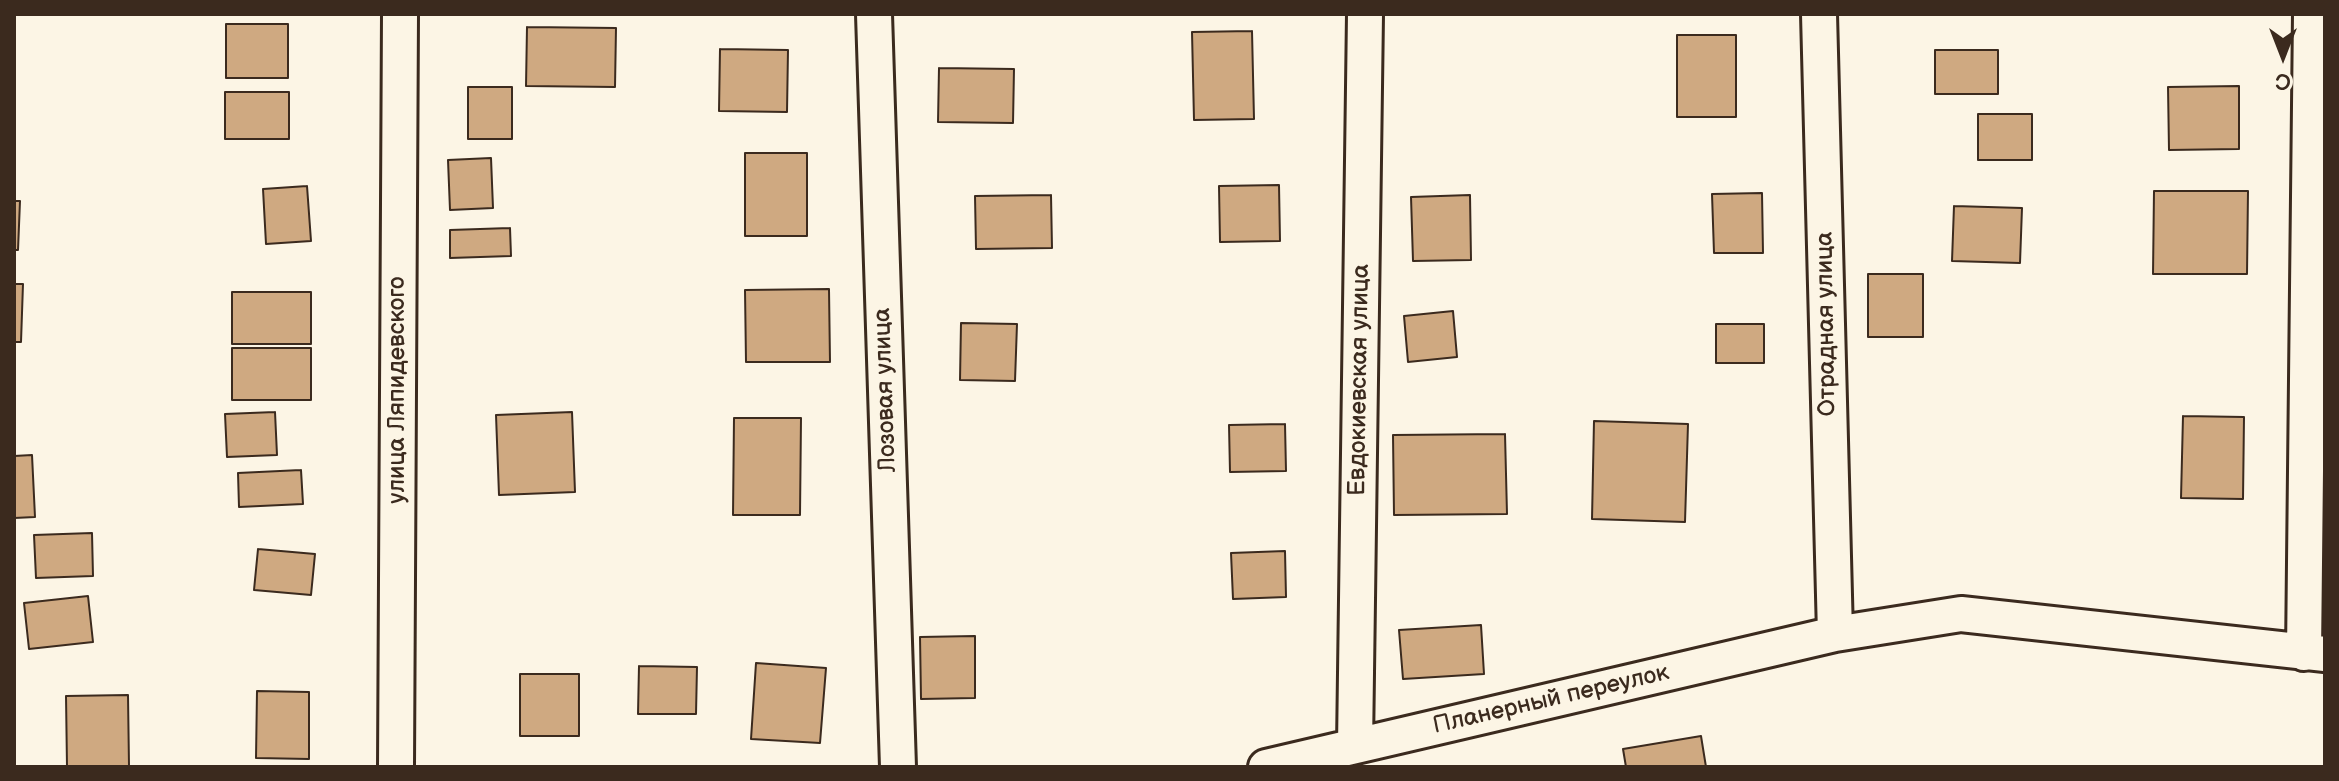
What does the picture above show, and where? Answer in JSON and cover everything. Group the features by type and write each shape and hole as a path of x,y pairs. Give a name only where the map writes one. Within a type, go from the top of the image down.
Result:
{"street":[{"name":"улица Ляпидевского","path":"396,767 400,14"},
{"name":"Лозовая улица","path":"874,14 898,767"},
{"name":"Евдокиевская улица","path":"1355,746 1365,14"},
{"name":"Отрадная улица","path":"1819,14 1835,634"},
{"path":"2311,14 2314,654"},
{"name":"Планерный переулок","path":"1266,767 1835,634 1961,614 2314,654"}],"building":[{"path":"226,24 288,24 288,78 226,78"},
{"path":"527,27 616,28 615,87 526,86"},
{"path":"1252,31 1254,119 1194,120 1192,32"},
{"path":"1677,35 1736,35 1736,117 1677,117"},
{"path":"720,49 788,50 787,112 719,111"},
{"path":"1935,50 1998,50 1998,94 1935,94"},
{"path":"939,68 1014,69 1013,123 938,122"},
{"path":"2239,86 2239,149 2169,150 2168,87"},
{"path":"468,87 512,87 512,139 468,139"},
{"path":"225,92 289,92 289,139 225,139"},
{"path":"1978,114 2032,114 2032,160 1978,160"},
{"path":"745,153 807,153 807,236 745,236"},
{"path":"491,158 493,208 450,210 448,160"},
{"path":"1279,185 1280,241 1220,242 1219,186"},
{"path":"307,186 311,241 266,244 263,189"},
{"path":"2154,191 2248,191 2247,274 2153,274"},
{"path":"1762,193 1763,253 1714,253 1712,194"},
{"path":"1051,195 1052,248 976,249 975,196"},
{"path":"1470,195 1471,260 1413,261 1411,197"},
{"path":"14,201 20,201 18,250 14,250"},
{"path":"1954,206 2022,208 2020,263 1952,261"},
{"path":"510,228 511,256 450,258 450,230"},
{"path":"1868,274 1923,274 1923,337 1868,337"},
{"path":"14,284 23,284 21,342 14,342"},
{"path":"829,289 830,362 746,362 745,290"},
{"path":"232,292 311,292 311,344 232,344"},
{"path":"1453,311 1457,357 1408,362 1404,316"},
{"path":"961,323 1017,324 1015,381 960,380"},
{"path":"1716,324 1764,324 1764,363 1716,363"},
{"path":"232,348 311,348 311,400 232,400"},
{"path":"275,412 277,455 227,457 225,414"},
{"path":"572,412 575,492 499,495 496,415"},
{"path":"2183,416 2244,417 2243,499 2181,498"},
{"path":"734,418 801,418 800,515 733,515"},
{"path":"1594,421 1688,424 1685,522 1592,519"},
{"path":"1285,424 1286,471 1230,472 1229,425"},
{"path":"1505,434 1507,514 1394,515 1393,435"},
{"path":"32,455 35,517 14,518 14,456"},
{"path":"301,470 303,504 239,507 238,473"},
{"path":"92,533 93,576 36,578 34,535"},
{"path":"258,549 315,554 311,595 254,590"},
{"path":"1285,551 1286,597 1233,599 1231,553"},
{"path":"88,596 93,642 29,649 24,603"},
{"path":"1481,625 1484,674 1403,679 1399,630"},
{"path":"975,636 975,698 921,699 920,637"},
{"path":"756,663 826,668 820,743 751,739"},
{"path":"639,666 697,667 696,714 638,714"},
{"path":"520,674 579,674 579,736 520,736"},
{"path":"257,691 309,692 309,759 256,758"},
{"path":"128,695 129,766 67,767 66,696"},
{"path":"1701,736 1706,767 1626,767 1623,749"}]}
